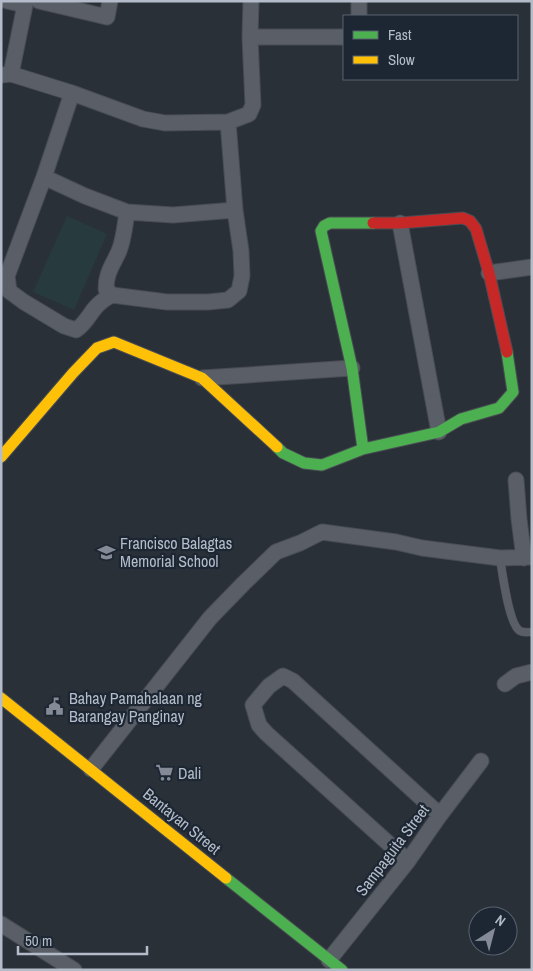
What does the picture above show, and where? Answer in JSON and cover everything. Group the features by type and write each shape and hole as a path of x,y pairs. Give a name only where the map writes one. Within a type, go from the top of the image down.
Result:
{"street":[{"path":"7,1 30,3 107,17 110,1"},
{"path":"30,3 6,75 72,93 143,119 165,123 228,122 250,114 253,106 250,37 251,1"},
{"path":"359,1 359,15"},
{"path":"250,37 343,37"},
{"path":"72,93 8,276 9,291 70,329 76,330 103,300 112,295 167,302 208,302 228,300 239,290 242,276 241,250 235,210 228,122"},
{"path":"44,177 85,196 127,212 173,215 235,210"},
{"path":"112,295 106,289 106,279 119,250 127,212"},
{"path":"1,457 72,373 97,348 114,342 202,378 283,453 304,463 322,465 363,449 439,432 461,419 500,408 513,392 507,353 489,273 476,229 470,221 463,218 400,223 330,223 324,226 321,231 352,368 363,449"},
{"path":"400,223 439,432"},
{"path":"489,273 532,267"},
{"path":"202,378 352,368"},
{"path":"91,769 210,618 276,552 322,532 500,558 528,558 519,518 516,480"},
{"path":"505,684 516,676 532,672"},
{"path":"408,861 266,733 260,725 253,705 269,686 283,676 293,681 440,816"},
{"name":"Bantayan Street","path":"1,698 342,970"},
{"name":"Sampaguita Street","path":"329,960 408,861 481,761"},
{"path":"1,924 66,968"}],"lane":[{"path":"500,558 508,605 516,626 518,630 523,632 532,632"}],"green space":[{"path":"67,216 107,234 74,310 33,292"}],"traffic: fast":[{"path":"363,449 352,368 321,231 324,226 330,223 373,223"},
{"path":"277,447 283,453 304,463 322,465 363,449 439,432 461,419 499,408 513,392 507,352"},
{"path":"226,878 342,970"}],"traffic: slow":[{"path":"1,457 97,348 114,342 202,378 277,447"},
{"path":"1,698 226,878"}],"traffic: jam":[{"path":"373,223 463,218 470,221 476,229 489,273 507,352"}],"place":[{"name":"Francisco Balagtas Memorial School","path":"106,552"},
{"name":"Bahay Pamahalaan ng Barangay Panginay","path":"55,707"},
{"name":"Dali","path":"164,773"}]}
